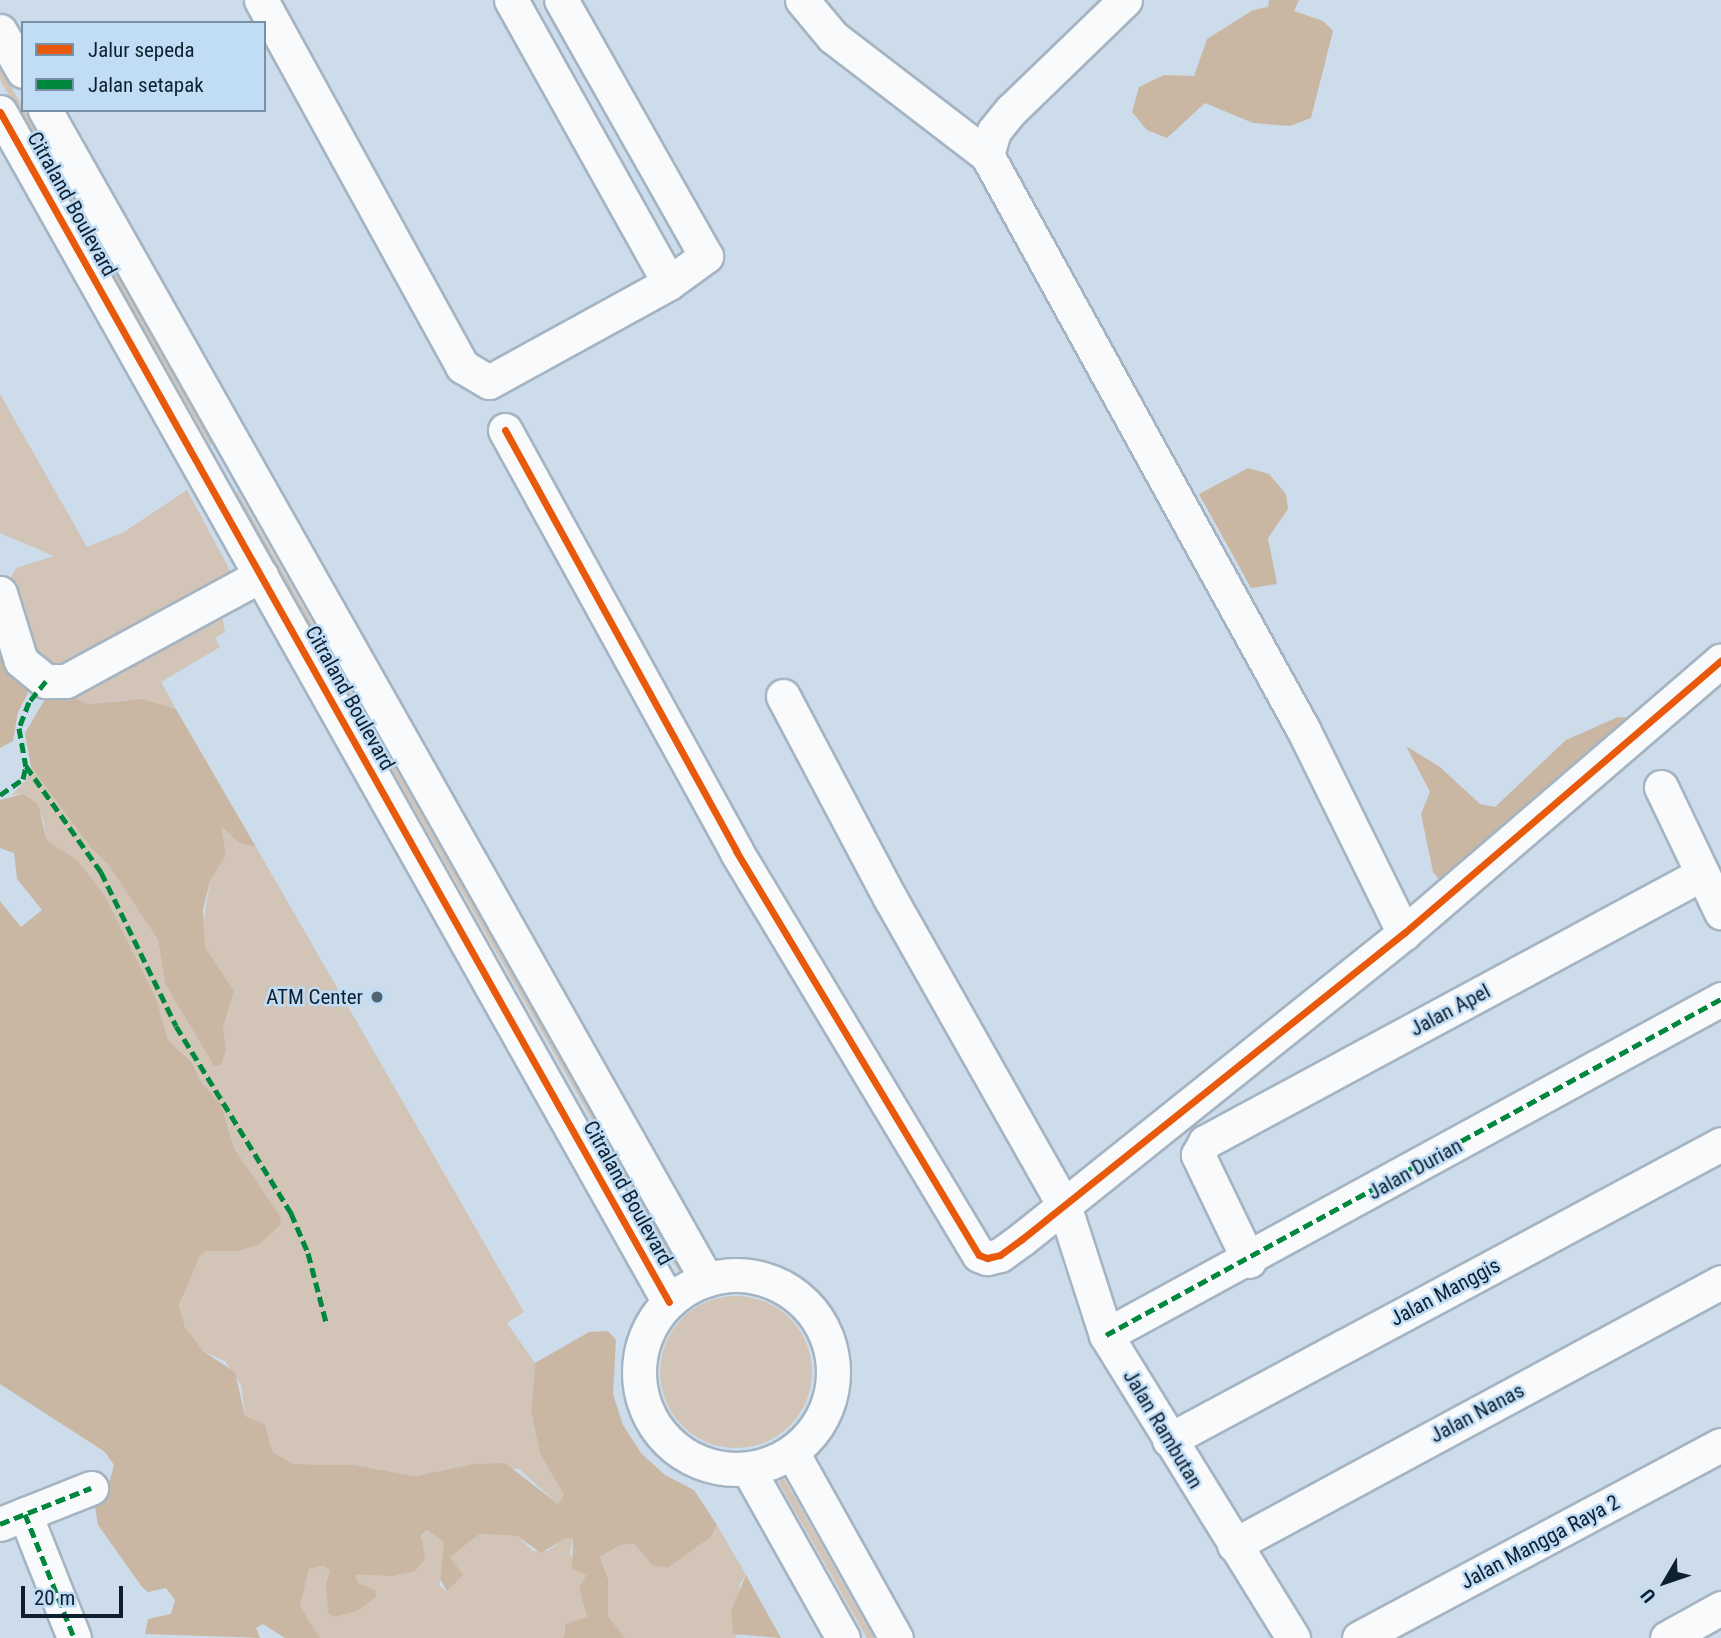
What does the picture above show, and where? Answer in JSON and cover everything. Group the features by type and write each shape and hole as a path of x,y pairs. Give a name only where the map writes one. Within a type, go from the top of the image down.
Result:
{"street":[{"path":"261,0 463,366 478,379 489,382 669,283 706,256 561,0"},
{"path":"511,0 669,283"},
{"path":"803,0 832,37 987,155 1303,729 1404,933"},
{"path":"987,155 994,131 1011,110 1125,0"},
{"path":"0,31 21,68"},
{"name":"Citraland Boulevard","path":"0,112 669,1302"},
{"name":"Citraland Boulevard","path":"46,112 707,1280"},
{"path":"505,430 736,851 979,1255 1000,1255 1404,933 1721,660"},
{"path":"206,478 242,458"},
{"path":"0,593 21,661 46,681 66,681 261,575"},
{"name":"Jalan Rambutan","path":"783,696 890,898 1064,1205 1106,1335 1293,1638"},
{"path":"1661,787 1721,912"},
{"name":"Jalan Apel","path":"1249,1261 1198,1155 1199,1148 1702,874"},
{"name":"Jalan Durian","path":"1106,1335 1249,1261 1721,999"},
{"name":"Jalan Manggis","path":"1169,1440 1721,1144"},
{"name":"Citraland Boulevard","path":"744,1275 769,1281 810,1310 824,1331 832,1356 828,1406 817,1428 792,1452 748,1469 704,1464 681,1452 649,1413 639,1364 645,1339 669,1302 707,1280 744,1275"},
{"name":"Jalan Nanas","path":"1234,1545 1721,1282"},
{"name":"Jalan Mangga Raya 2","path":"1359,1638 1721,1445"},
{"path":"792,1452 896,1638"},
{"path":"748,1469 843,1638"},
{"path":"74,1638 13,1519 91,1488"},
{"path":"1667,1638 1721,1608"}],"shaded area":[{"path":"1269,0 1299,0 1294,11 1323,21 1333,31 1311,118 1290,126 1253,123 1205,103 1167,138 1147,130 1132,112 1139,87 1164,75 1194,76 1207,39 1253,10 1268,7"},
{"path":"0,67 21,104 21,112 25,112 212,442 211,446 0,80"},
{"path":"0,394 87,547 124,532 187,490 232,574 72,673 35,662 8,583 16,568 54,556 0,533"},
{"path":"1248,468 1269,474 1286,494 1288,509 1268,538 1277,584 1251,588 1199,494"},
{"path":"237,491 681,1268 679,1272 235,495"},
{"path":"221,609 225,632 215,638 220,647 161,682 176,709 126,700 88,704 72,696"},
{"path":"0,614 30,689 18,712 13,741 0,748"},
{"path":"48,694 72,696 88,704 142,699 176,709 256,847 239,843 221,826 226,855 210,881 203,910 205,947 234,991 223,1028 226,1050 221,1065 214,1066 165,984 158,940 107,863 91,848 31,767 25,733"},
{"path":"1618,717 1633,718 1444,885 1433,872 1421,814 1430,792 1406,746 1440,767 1480,804 1495,807 1566,740"},
{"path":"31,767 91,848 107,863 158,940 165,984 214,1066 226,1050 223,1028 234,991 205,947 202,933 210,881 226,855 221,826 239,843 256,847 524,1312 507,1323 535,1363 531,1410 540,1454 564,1495 558,1504 519,1469 474,1464 415,1476 354,1465 292,1464 272,1451 265,1424 245,1416 241,1385 225,1361 204,1352 185,1327 179,1305 200,1256 206,1251 238,1251 280,1216 234,1148 221,1104 201,1082 192,1061 168,1040 156,998 105,896 77,861 47,841 43,818 23,794 12,795 26,780"},
{"path":"23,794 38,804 47,841 77,860 105,896 156,998 168,1040 192,1062 201,1082 221,1104 234,1148 280,1216 281,1224 260,1244 238,1251 206,1251 200,1256 179,1305 185,1327 204,1352 235,1372 245,1416 265,1424 272,1451 292,1464 354,1465 415,1476 474,1464 505,1463 558,1504 564,1495 540,1454 531,1410 535,1363 589,1332 608,1331 616,1340 613,1394 623,1425 641,1453 665,1475 694,1490 717,1525 711,1537 668,1568 653,1566 634,1544 620,1545 600,1557 608,1579 608,1616 625,1638 563,1638 566,1624 587,1617 579,1588 586,1575 572,1569 573,1539 566,1538 541,1553 517,1536 480,1534 450,1557 463,1575 447,1591 440,1579 444,1542 427,1530 421,1536 425,1559 415,1571 392,1576 355,1575 358,1583 375,1590 376,1597 357,1611 334,1617 328,1612 326,1584 330,1570 324,1566 309,1569 300,1606 320,1638 285,1638 263,1624 256,1628 260,1638 145,1634 148,1619 171,1614 175,1600 166,1588 148,1592 142,1587 98,1525 93,1494 110,1480 114,1465 105,1452 0,1384 0,901 21,927 42,910 17,879 14,853 0,848 0,800"},
{"path":"736,1296 765,1301 790,1318 807,1343 812,1372 807,1401 790,1426 765,1443 736,1448 707,1443 682,1426 665,1401 660,1372 665,1343 682,1318 707,1301"},
{"path":"781,1478 785,1480 874,1638 867,1638 779,1483"},
{"path":"717,1525 746,1575 740,1584 736,1638 625,1638 608,1616 608,1579 600,1557 620,1545 634,1544 653,1566 668,1568 711,1537"},
{"path":"427,1530 444,1542 440,1586 447,1591 450,1557 480,1534 517,1536 533,1551 548,1551 566,1537 573,1539 570,1554 586,1575 579,1588 587,1617 563,1631 563,1638 320,1638 300,1606 309,1569 324,1566 331,1570 327,1605 358,1583 354,1575 392,1576"},
{"path":"746,1575 781,1638 733,1634 731,1612"}],"marked path":[{"path":"46,681 29,702 19,728 26,766 101,872 176,1026 291,1213 308,1253 326,1322"},
{"path":"0,795 23,779 26,766"},
{"path":"1106,1335 1721,999"},
{"path":"0,1524 91,1488"},
{"path":"25,1514 74,1638"}],"cycle path":[{"path":"0,112 669,1302"},
{"path":"505,430 736,851 979,1255 987,1258 1000,1255 1022,1239 1404,933 1721,660"}],"place":[{"name":"ATM Center","path":"377,997"}]}
